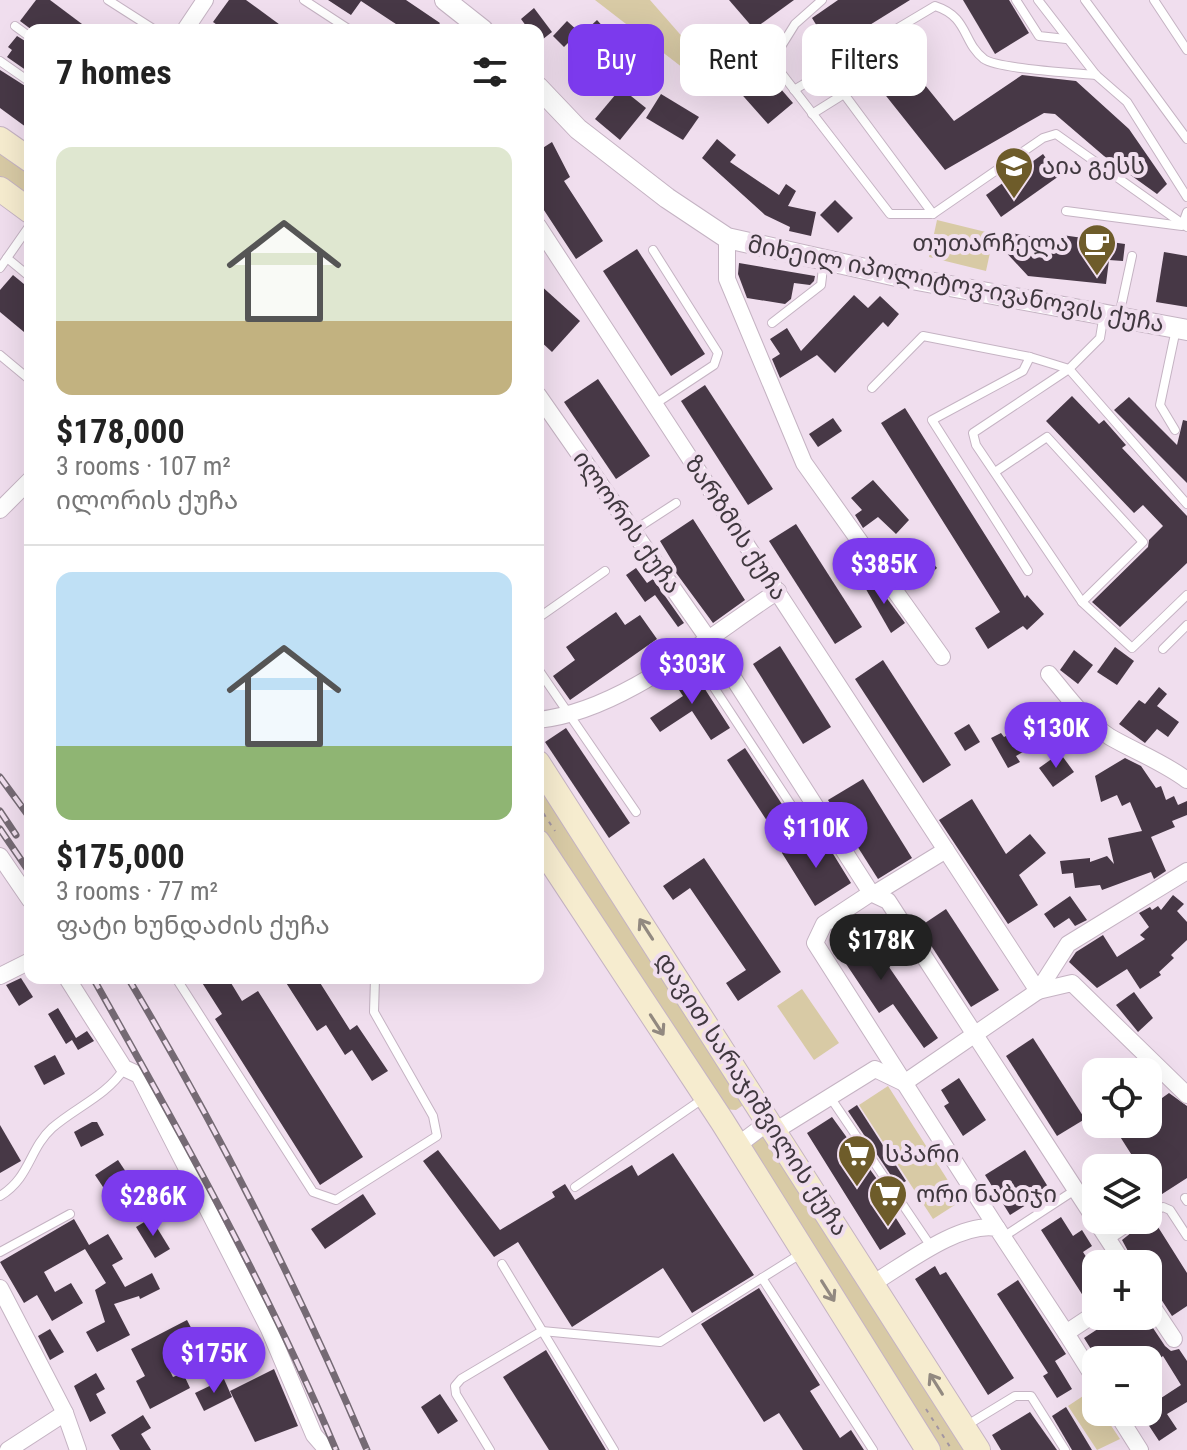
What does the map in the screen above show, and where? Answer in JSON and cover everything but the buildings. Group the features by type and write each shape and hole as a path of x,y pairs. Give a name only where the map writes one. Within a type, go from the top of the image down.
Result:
{"main road":[{"path":"0,139 24,156"},
{"path":"0,189 24,207"},
{"name":"დავით სარაჯიშვილის ქუჩა","path":"544,772 755,1097 978,1450"},
{"name":"დავით სარაჯიშვილის ქუჩა","path":"544,851 722,1121 928,1450"},
{"path":"722,1121 742,1120 749,1115 755,1097"}],"street":[{"path":"189,24 205,0"},
{"path":"445,0 471,24"},
{"name":"მიხეილ იპოლიტოვ-ივანოვის ქუჩა","path":"544,93 578,129 667,198 727,238 824,260 1181,329"},
{"name":"ზარზმის ქუჩა","path":"544,235 1038,991"},
{"path":"727,238 727,279 804,463 942,657"},
{"name":"ილორის ქუჩა","path":"544,404 707,637 873,894 888,901 1115,1250"},
{"path":"0,510 24,486"},
{"path":"544,719 570,717 634,687 778,591"},
{"path":"1049,674 1085,717 1110,736 1162,761 1187,780"},
{"path":"946,850 824,924 815,943 1082,1359"},
{"path":"0,856 24,891"},
{"path":"904,1083 1038,991 1068,944 1187,871"},
{"path":"0,976 24,964"},
{"path":"1038,991 1072,983 1187,1095"},
{"path":"71,984 124,1068 139,1075 269,1329 314,1435 327,1450"},
{"path":"741,1153 742,1142 762,1127 775,1131 875,1069 904,1083"},
{"path":"872,1284 961,1232 983,1225 1000,1233"},
{"path":"0,1288 65,1413 78,1450"},
{"path":"1162,1321 1174,1339"},
{"path":"1066,1333 1082,1322"},
{"path":"8,1450 65,1413"},
{"path":"1125,1426 1140,1450"}],"lane":[{"path":"108,0 146,24"},
{"path":"304,0 341,24"},
{"path":"822,0 795,24 772,61 890,214 933,214 1043,138 1056,134 1185,227"},
{"path":"1016,0 1039,36 1066,39"},
{"path":"1038,0 1096,75 1127,102 1187,197"},
{"path":"1085,0 1187,139"},
{"path":"1154,0 1187,50"},
{"path":"794,90 935,6 952,12 985,59 1001,65 1096,75"},
{"path":"15,26 24,33"},
{"path":"0,61 24,78"},
{"path":"812,114 844,94 933,214"},
{"path":"1066,211 1185,227"},
{"path":"1185,227 1187,212"},
{"path":"0,268 24,234"},
{"path":"653,250 718,353 714,365 655,404"},
{"path":"1132,256 1112,315 1100,338 1069,369 973,433 976,445 1082,602 1132,648 1187,595"},
{"path":"7,258 24,272"},
{"path":"772,323 821,285 824,260"},
{"path":"1175,430 1160,405 1181,329"},
{"path":"872,388 923,336 1030,357 1069,369 1187,504"},
{"path":"0,355 24,375"},
{"path":"1028,571 932,420 1023,371 1030,357"},
{"path":"995,472 1047,437 1143,542 1082,602"},
{"path":"633,531 676,503"},
{"path":"544,614 605,571"},
{"path":"1163,649 1187,625"},
{"path":"689,650 799,817 808,827 831,830"},
{"path":"544,678 636,812"},
{"path":"180,984 313,1192 336,1200 437,1136 433,1116 374,1012 375,984"},
{"path":"0,1196 17,1186 51,1129 115,1082 124,1068"},
{"path":"830,1096 932,1249"},
{"path":"575,1187 705,1098"},
{"path":"1000,1233 1075,1190"},
{"path":"125,1196 168,1204"},
{"path":"1162,1207 1170,1210 1187,1236"},
{"path":"0,1252 70,1214"},
{"path":"1109,1241 1119,1234"},
{"path":"490,1450 456,1394 455,1386 542,1331 660,1342 803,1252"},
{"path":"502,1264 614,1450"},
{"path":"762,1278 873,1450"},
{"path":"964,1427 1015,1396 1031,1396 1065,1450"}],"shaded area":[{"path":"595,0 650,0 680,34 680,66 664,53 664,24 626,24"},
{"path":"0,150 24,168 24,197 0,180"},
{"path":"937,220 994,234 986,271 929,257"},
{"path":"544,792 749,1101 736,1110 723,1109 544,840"},
{"path":"802,989 839,1043 814,1060 777,1006"},
{"path":"888,1086 961,1201 933,1219 859,1105"},
{"path":"767,1133 967,1450 937,1450 745,1149"},
{"path":"1082,1397 1082,1426 1111,1426 1120,1439 1097,1450 1068,1406"}],"railway":[{"path":"0,777 24,810"},
{"path":"0,811 16,835"},
{"path":"0,829 24,864"},
{"path":"96,984 252,1270 336,1450"},
{"path":"131,984 194,1093 255,1210 367,1450"}],"place":[{"name":"აია გესს","path":"1014,200"},
{"name":"თუთარჩელა","path":"1097,277"},
{"name":"სპარი","path":"857,1188"},
{"name":"ორი ნაბიჯი","path":"888,1228"}]}
